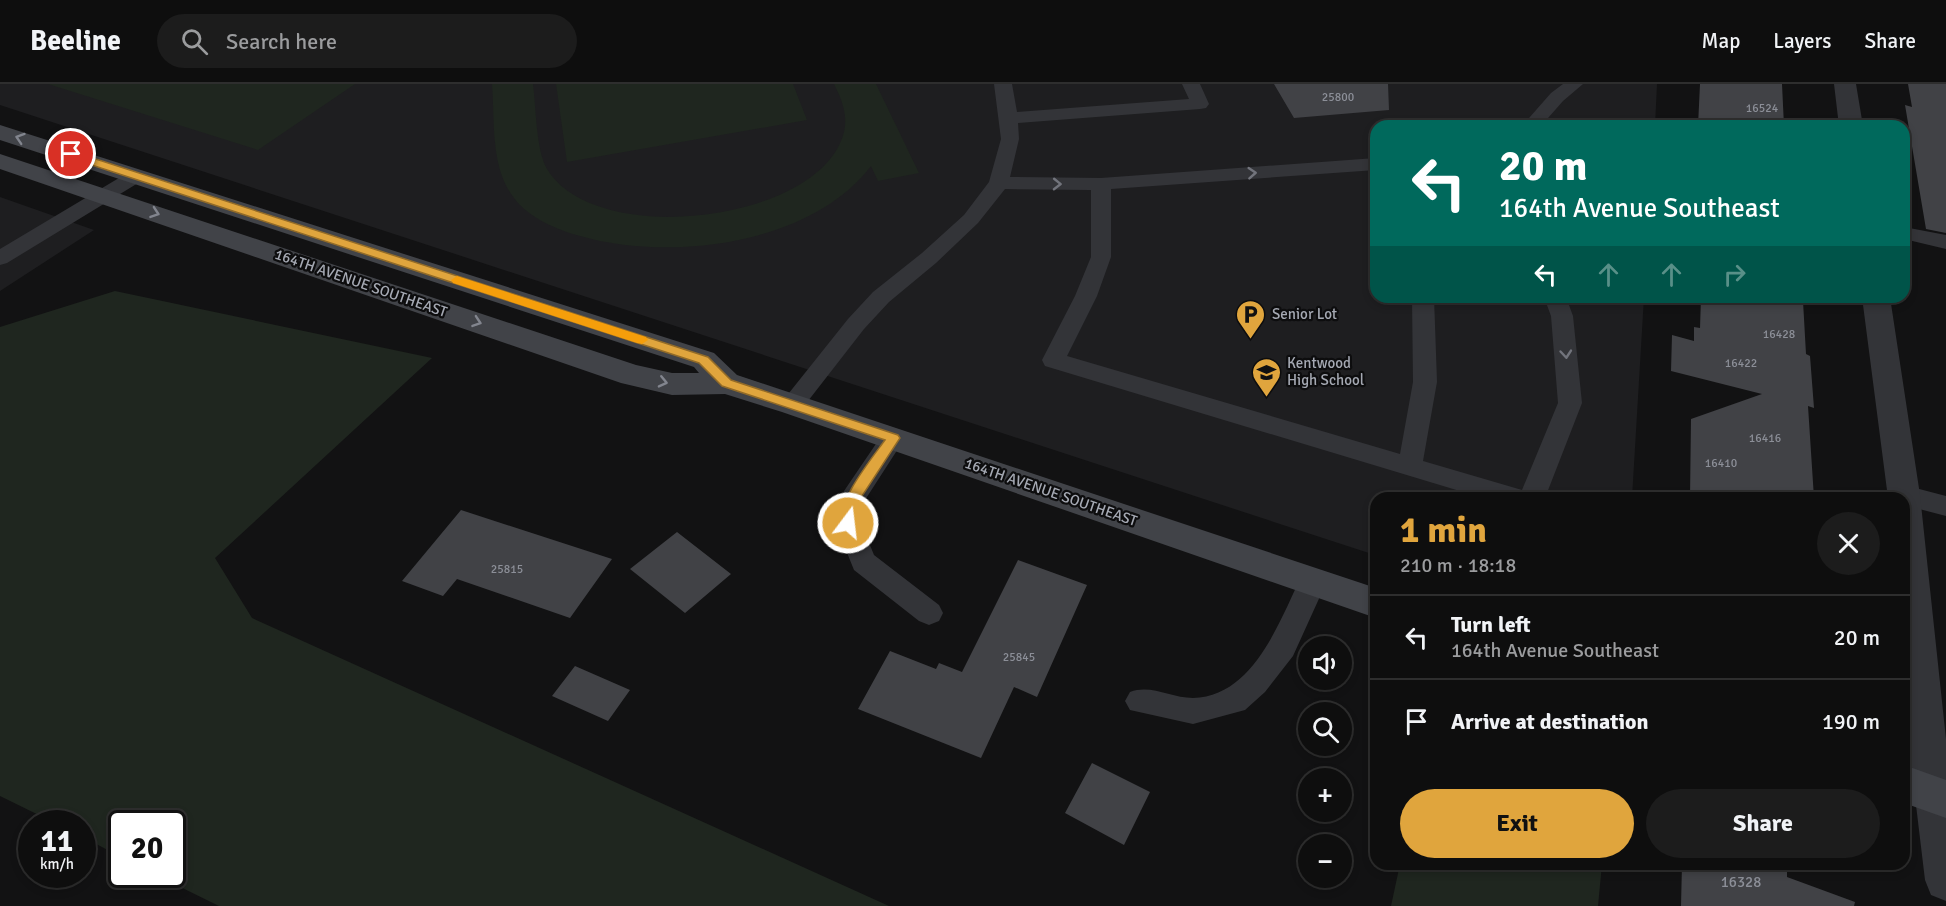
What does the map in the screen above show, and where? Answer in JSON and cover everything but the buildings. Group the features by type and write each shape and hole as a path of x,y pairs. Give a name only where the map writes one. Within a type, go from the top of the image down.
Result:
{"street":[{"path":"1845,84 1850,120"},
{"name":"164TH AVENUE SOUTHEAST","path":"0,132 704,360 726,383"},
{"name":"164TH AVENUE SOUTHEAST","path":"0,161 632,375 672,384 726,383 793,404 1370,601"},
{"path":"1877,303 1904,492"},
{"path":"1910,563 1928,793 1946,880"}],"lane":[{"path":"793,404 856,324 881,297 929,258 971,219 999,183 1010,139 1003,84"},
{"path":"1008,118 1200,104 1191,84"},
{"path":"1537,120 1557,97 1574,84"},
{"path":"999,183 1101,184 1370,164"},
{"path":"2,256 136,176"},
{"path":"1101,184 1101,257 1086,296 1053,360 1496,492"},
{"path":"1910,234 1946,242"},
{"path":"1410,466 1425,382 1423,303"},
{"path":"1534,492 1570,403 1562,316 1557,303"},
{"path":"893,438 853,498 848,523 863,562 930,613"},
{"path":"1910,497 1946,506"},
{"path":"1140,701 1193,711 1235,701 1255,683 1283,647 1312,581"}],"shaded area":[{"name":"Kentwood High School","path":"0,84 1657,84 1655,120 1370,120 1370,303 1644,303 1632,492 1370,492 1370,553 0,105"},
{"path":"48,84 355,84 258,150"},
{"path":"492,84 533,84 539,140 547,169 573,194 611,210 657,217 706,215 753,205 795,187 827,163 844,132 843,108 834,84 876,84 919,173 878,181 871,166 845,193 813,214 776,230 737,240 696,246 655,247 616,244 553,227 527,212 514,198 506,186 497,158"},
{"path":"556,84 793,84 807,120 567,162"},
{"path":"0,197 94,230 0,291"},
{"path":"115,291 432,358 215,558 252,618 889,906 219,906 182,888 186,888 186,810 108,810 108,850 96,844 96,810 29,810 0,796 0,327"},
{"path":"1399,870 1601,870 1598,906 1391,906"}],"slow traffic":[{"path":"457,280 642,340"}],"place":[{"name":"Senior Lot","path":"1251,340"},
{"name":"Kentwood High School","path":"1266,398"}],"route":[{"path":"71,154 704,360 726,383 893,438 853,498 848,523"}]}
